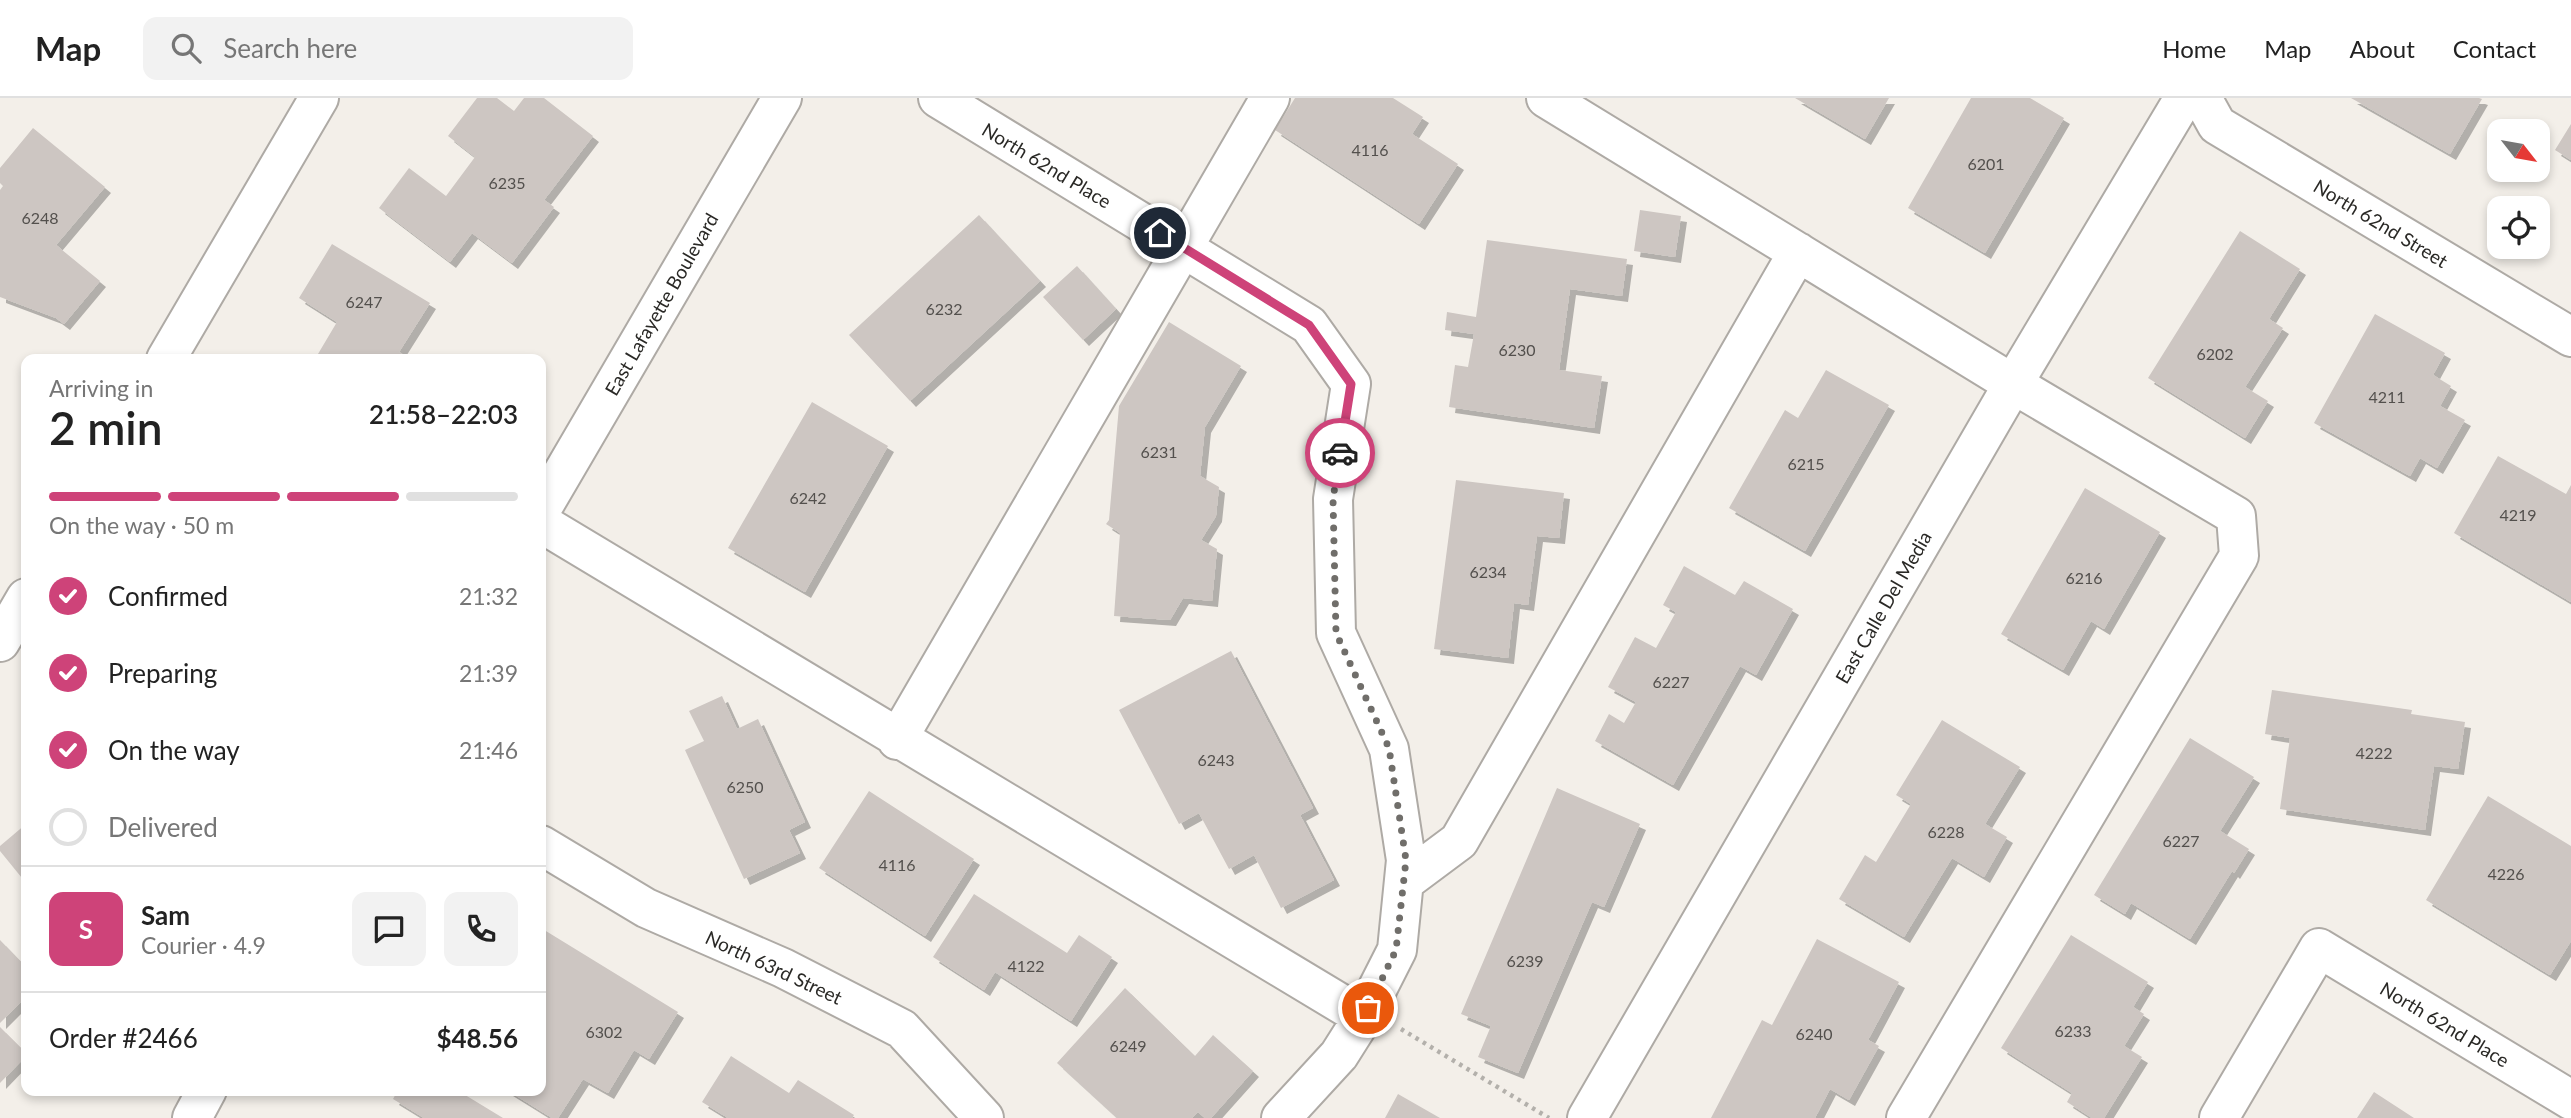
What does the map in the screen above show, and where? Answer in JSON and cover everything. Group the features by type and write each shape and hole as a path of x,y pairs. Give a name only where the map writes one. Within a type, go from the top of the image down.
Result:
{"street":[{"path":"169,354 319,98"},
{"name":"East Lafayette Boulevard","path":"546,501 782,98"},
{"name":"North 62nd Place","path":"938,98 1309,325 1351,384 1333,499 1336,633 1389,748 1406,860 1404,882"},
{"path":"897,740 1270,98"},
{"path":"1546,98 2013,384 2236,516 2239,556 1906,1118"},
{"name":"East Calle Del Media","path":"1587,1118 2013,384 2184,98"},
{"name":"North 62nd Street","path":"2202,98 2217,125 2571,337"},
{"path":"1281,1118 1339,1055 1365,1013 1396,950 1404,882 1459,841 1798,252"},
{"path":"546,526 897,740 1365,1013"},
{"path":"0,642 21,606"},
{"name":"North 63rd Street","path":"546,848 646,908 783,968 902,1029 984,1118"},
{"name":"North 62nd Place","path":"2219,1118 2319,948 2571,1100"},
{"path":"192,1118 204,1096"}],"path":[{"path":"1365,1013 1549,1118"}],"building":[{"path":"477,98 497,98 514,111 524,98 544,98 593,136 544,200 554,207 512,263 472,233 450,262 379,208 409,168 446,196 475,157 448,136"},
{"path":"1295,98 1393,98 1423,117 1412,134 1458,164 1419,224 1275,130"},
{"path":"1795,98 1889,98 1865,139"},
{"path":"1971,98 2030,98 2064,118 1985,253 1908,208"},
{"path":"2351,98 2479,98 2482,99 2450,154"},
{"path":"2571,124 2571,160 2555,150"},
{"path":"33,128 105,187 56,245 100,281 64,324 56,318 0,297 0,190 3,186 0,183 0,168"},
{"path":"1640,210 1681,216 1675,257 1634,251"},
{"path":"979,215 1040,281 910,401 849,335"},
{"path":"2240,231 2300,269 2269,319 2283,328 2245,387 2268,401 2245,438 2148,378"},
{"path":"1487,240 1627,259 1622,296 1570,289 1559,370 1602,376 1594,428 1449,407 1455,365 1468,367 1474,334 1445,330 1447,312 1476,317"},
{"path":"332,244 430,303 399,352 402,354 318,354 337,322 299,298"},
{"path":"1077,266 1116,309 1083,340 1043,297"},
{"path":"2375,314 2445,353 2433,375 2451,386 2440,406 2465,420 2437,468 2420,458 2410,476 2314,423"},
{"path":"1169,322 1241,366 1205,427 1200,476 1219,487 1216,516 1201,540 1217,549 1212,601 1183,598 1170,620 1114,616 1120,533 1106,524 1109,520 1119,406"},
{"path":"1826,370 1889,405 1805,551 1729,508 1785,410 1798,418"},
{"path":"812,402 888,446 805,592 728,548"},
{"path":"2498,456 2566,494 2571,485 2571,602 2454,533"},
{"path":"1456,480 1564,493 1559,538 1537,536 1528,605 1514,603 1508,658 1434,649"},
{"path":"2085,488 2160,532 2104,629 2091,621 2063,670 2001,634"},
{"path":"1684,566 1735,595 1744,581 1793,609 1756,675 1740,666 1673,785 1595,741 1609,714 1624,723 1636,702 1608,687 1635,637 1656,648 1676,612 1663,605"},
{"path":"1231,651 1313,808 1300,815 1334,880 1281,908 1254,855 1229,869 1199,813 1179,824 1119,710"},
{"path":"2272,690 2412,710 2411,714 2465,722 2458,769 2434,766 2425,830 2280,809 2290,738 2265,734"},
{"path":"722,696 737,729 758,719 805,822 789,830 800,853 744,879 685,750 704,741 689,711"},
{"path":"1942,720 2020,767 1985,824 2007,837 1984,877 1952,858 1904,937 1839,899 1865,855 1876,862 1911,804 1896,795"},
{"path":"2190,738 2254,777 2220,831 2249,849 2234,873 2232,871 2190,939 2131,903 2125,914 2094,895"},
{"path":"1557,788 1640,824 1604,907 1592,902 1518,1073 1478,1057 1491,1026 1461,1014"},
{"path":"869,791 974,859 925,936 819,868"},
{"path":"2488,796 2571,846 2571,941 2550,975 2426,900"},
{"path":"21,828 21,877 0,851 0,846"},
{"path":"974,894 1067,953 1079,935 1112,957 1071,1021 995,972 984,990 933,957"},
{"path":"546,931 678,1012 649,1059 634,1050 608,1093 583,1079 558,1118 552,1118 517,1096 546,1096"},
{"path":"2071,935 2148,982 2133,1007 2144,1014 2124,1046 2142,1057 2104,1118 2092,1118 2067,1102 2072,1093 2001,1048"},
{"path":"1817,939 1899,982 1868,1040 1879,1046 1849,1100 1830,1089 1815,1118 1711,1118 1762,1020 1772,1025"},
{"path":"0,940 21,962 21,1002 0,1023"},
{"path":"1125,988 1195,1056 1213,1035 1253,1071 1211,1118 1205,1118 1198,1112 1192,1118 1117,1118 1057,1063"},
{"path":"0,1027 21,1048 21,1061 0,1083"},
{"path":"731,1056 789,1093 798,1080 854,1115 852,1118 728,1118 702,1102"},
{"path":"2374,1092 2414,1118 2357,1118"},
{"path":"1398,1094 1440,1118 1385,1118"},
{"path":"395,1096 467,1096 503,1118 424,1118 393,1099"}],"way so far":[{"path":"1340,453 1333,499 1336,633 1389,748 1406,860 1396,950 1368,1008"}],"route":[{"path":"1160,233 1309,325 1351,384 1340,453"}]}
